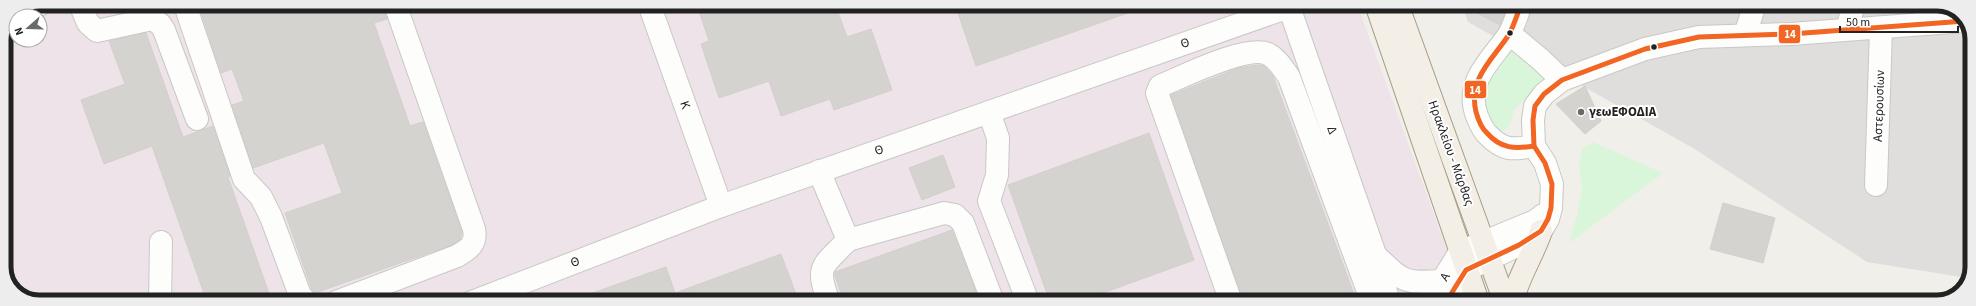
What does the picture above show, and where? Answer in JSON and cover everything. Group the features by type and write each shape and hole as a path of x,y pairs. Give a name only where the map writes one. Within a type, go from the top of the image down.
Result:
{"main road":[{"name":"Ηρακλείου - Μάρθας","path":"1378,11 1475,295"},
{"name":"Ηρακλείου - Μάρθας","path":"1399,11 1501,295"},
{"path":"1514,295 1515,288 1535,250 1541,231"}],"street":[{"path":"83,11 88,23 97,31 152,19 160,24 164,30 197,119"},
{"path":"187,11 244,179 261,197 271,217 300,295"},
{"path":"354,295 457,256 470,248 475,238 474,229 397,11"},
{"name":"Κ","path":"651,11 721,206"},
{"name":"Θ","path":"490,295 721,206 1271,11"},
{"name":"Δ","path":"1290,11 1376,257 1387,295"},
{"path":"1518,11 1510,34 1493,53 1476,81 1474,107 1482,129 1498,145 1516,150 1534,146"},
{"path":"1745,35 1753,11"},
{"path":"1847,29 1852,11"},
{"path":"1485,251 1520,245 1541,231 1548,219 1551,208 1552,184 1545,163 1534,146 1532,133 1535,106 1544,94 1562,80 1645,48 1698,37 1881,28 1926,14 1957,20"},
{"name":"Αστερουσίων","path":"1876,185 1881,28"},
{"path":"1510,34 1562,80"},
{"path":"1229,295 1157,93 1160,86 1235,56 1255,52 1268,54 1278,61 1289,77 1369,295"},
{"path":"989,112 998,138 997,175 989,201 1025,295"},
{"path":"820,171 848,240"},
{"path":"1463,261 1485,251 1535,221 1551,208"},
{"path":"826,295 821,280 823,267 848,240 944,213 955,215 963,223 990,295"},
{"path":"160,295 162,242"},
{"path":"1376,257 1398,277 1444,292"},
{"name":"Α","path":"1444,292 1463,261"}],"shaded area":[{"path":"48,11 1360,11 1463,295 36,295 25,291 18,285 13,277 11,268 11,48 48,48"},
{"path":"1464,11 1940,11 1949,14 1957,19 1963,29 1965,38 1965,270 1963,277 1867,262 1693,148 1468,22"}],"green space":[{"path":"1507,46 1550,78 1531,93 1514,110 1509,126 1499,134 1475,116 1481,73"},
{"path":"1593,142 1663,173 1569,243 1577,216 1582,190 1579,166 1582,149"}],"building":[{"path":"384,11 387,19 374,23 410,126 423,122 462,232 460,239 452,245 315,293 312,290 285,213 342,193 324,143 253,168 232,105 244,101 232,69 221,73 201,12"},
{"path":"699,11 838,11 847,37 871,29 892,90 834,110 830,99 781,116 769,81 719,98 701,44 709,41"},
{"path":"957,11 1134,11 976,66"},
{"path":"1473,11 1505,11 1500,25"},
{"path":"146,33 183,137 213,126 230,176 228,177 270,295 205,295 152,146 104,164 81,100 125,84 109,41"},
{"path":"1258,65 1264,66 1273,76 1354,295 1241,295 1171,95 1238,68"},
{"name":"γεωΕΦΟΔΙΑ","path":"1585,86 1601,121 1585,134 1556,104"},
{"path":"1149,133 1194,260 1097,295 1047,295 1008,185"},
{"path":"943,155 955,187 922,200 909,168"},
{"path":"1723,203 1775,218 1763,263 1710,249"},
{"path":"952,230 977,295 842,295 835,272"},
{"path":"781,254 796,295 587,295 666,267 675,293"}],"transit line":[{"name":"14","path":"1519,11 1508,36 1478,80 1474,100 1480,123 1483,129 1492,138 1509,147 1534,146"},
{"name":"14","path":"1450,295 1466,270 1519,245 1541,231 1548,219 1551,208 1552,184 1545,163 1534,146 1533,120 1535,106 1544,94 1562,80 1645,49 1699,37 1791,34 1958,21"}],"place":[{"name":"γεωΕΦΟΔΙΑ","path":"1581,112"}]}
